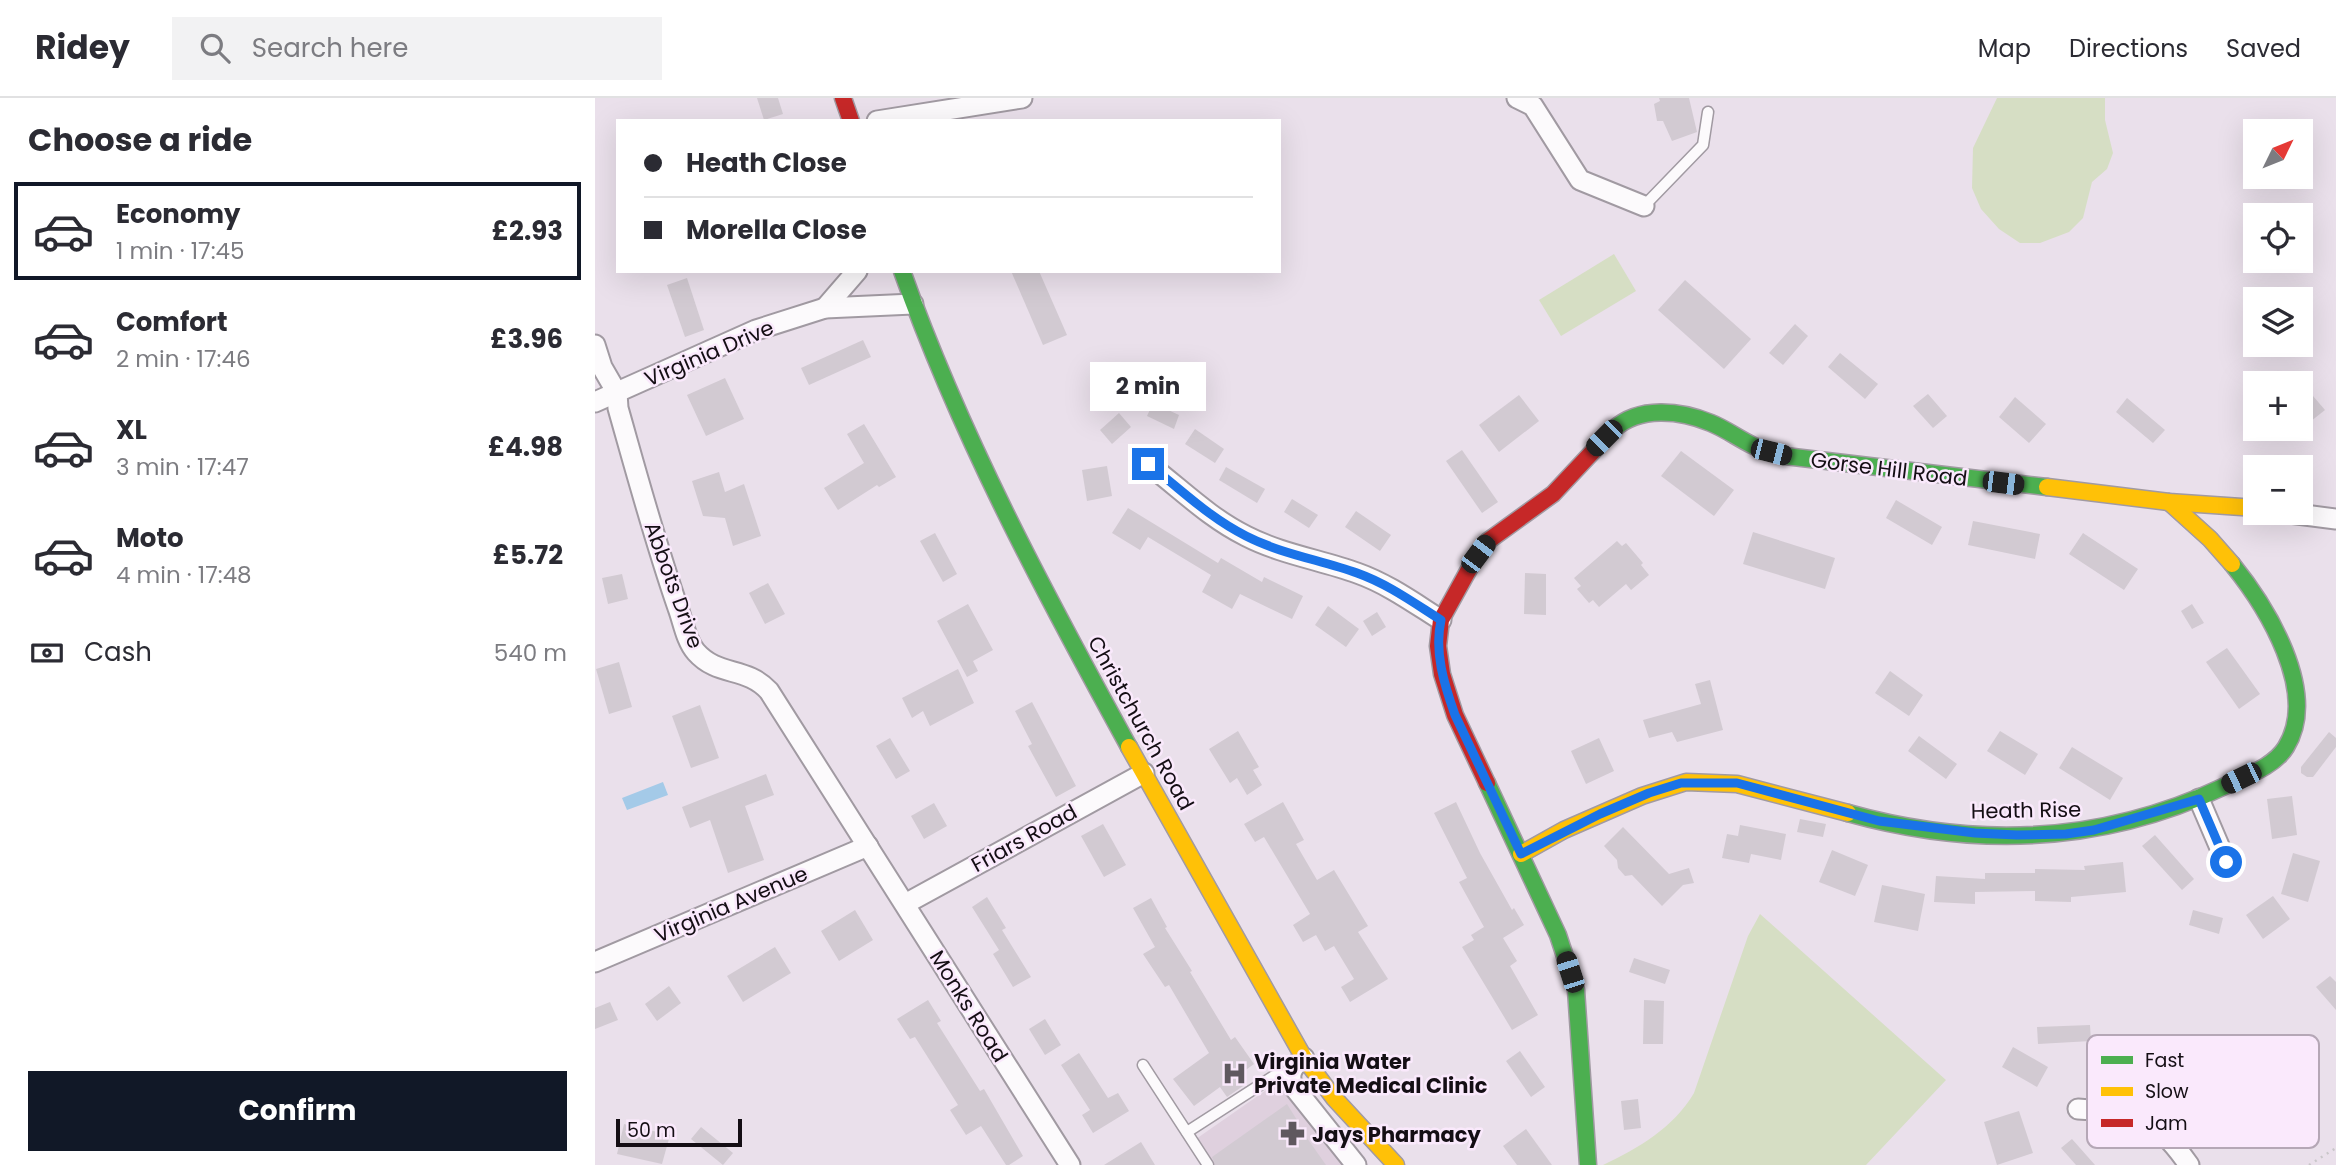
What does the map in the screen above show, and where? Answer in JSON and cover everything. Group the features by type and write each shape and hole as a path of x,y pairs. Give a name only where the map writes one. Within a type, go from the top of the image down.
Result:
{"street":[{"path":"843,98 850,119"},
{"path":"890,119 1022,98"},
{"path":"1517,98 1532,106 1580,180 1644,206"},
{"path":"825,308 855,273"},
{"name":"Christchurch Road","path":"903,273 955,406 1007,519 1144,773 1304,1058 1334,1098 1396,1165"},
{"name":"Virginia Drive","path":"595,402 756,330 825,308 913,304"},
{"name":"Abbots Drive","path":"595,345 602,368 617,393 618,408 658,549 693,648 707,663 747,675 769,691 868,846"},
{"name":"Gorse Hill Road","path":"1588,1165 1576,990 1558,935 1455,715 1438,646 1441,620 1487,541 1553,494 1614,428 1636,415 1660,413 1686,415 1712,423 1756,447 1785,456 2169,502 2243,507"},
{"path":"1148,464 1218,522 1278,549 1381,583 1441,620"},
{"name":"Heath Rise","path":"1521,854 1612,809 1681,783 1737,783 1879,821 1925,828 2000,834 2066,834 2094,830 2199,799 2262,767 2285,748 2292,735 2298,710 2290,669 2263,606 2243,576 2197,526 2169,502"},
{"path":"2313,516 2336,519"},
{"name":"Friars Road","path":"905,904 1144,773"},
{"path":"2199,799 2226,862"},
{"name":"Monks Road","path":"868,846 1070,1165"},
{"name":"Virginia Avenue","path":"595,962 868,846"},
{"path":"1304,1058 1293,1066 1291,1082 1299,1096 1356,1165"},
{"path":"2078,1108 2087,1109"},
{"path":"2174,1148 2189,1165"}],"lane":[{"path":"1644,206 1703,145 1709,112"},
{"path":"1143,1065 1208,1165"},
{"path":"1187,1132 1274,1076 1291,1074"}],"path":[{"path":"2309,1165 2336,1148"}],"shaded area":[{"path":"1282,1079 1351,1165 1214,1165 1196,1139"}],"green space":[{"path":"1997,98 2105,98 2105,120 2113,153 2107,169 2092,182 2083,218 2069,232 2040,243 2020,243 1999,229 1981,209 1972,188 1973,148"},
{"path":"1614,254 1636,291 1561,336 1539,300"},
{"path":"1760,914 1946,1080 1866,1165 1603,1165 1654,1136 1676,1117 1694,1093 1748,936"}],"water":[{"path":"663,782 668,795 627,810 622,798"}],"building":[{"path":"757,98 778,98 783,114 764,119"},
{"path":"1659,98 1689,98 1697,132 1672,141 1663,121 1657,121 1654,104 1660,101"},
{"path":"1012,273 1040,273 1067,335 1043,345"},
{"path":"687,278 704,330 685,337 667,285"},
{"path":"1685,280 1751,339 1724,369 1658,310"},
{"path":"1795,324 1808,336 1783,365 1769,353"},
{"path":"863,340 871,357 809,385 801,368"},
{"path":"1840,353 1878,384 1865,399 1828,367"},
{"path":"725,378 744,419 706,436 687,395"},
{"path":"1928,394 1947,416 1933,428 1913,406"},
{"path":"1519,395 1539,421 1499,452 1479,425"},
{"path":"2313,396 2325,410 2313,420"},
{"path":"2015,397 2046,424 2029,443 1999,417"},
{"path":"2127,398 2165,430 2153,443 2116,412"},
{"path":"1153,403 1179,415 1174,429 1147,416"},
{"path":"1119,413 1131,427 1112,444 1100,430"},
{"path":"864,424 896,477 879,487 877,485 838,510 824,488 864,463 847,434"},
{"path":"1195,429 1224,449 1215,463 1185,444"},
{"path":"1462,450 1498,502 1482,513 1446,461"},
{"path":"1681,451 1734,490 1714,516 1661,476"},
{"path":"1107,466 1112,496 1087,501 1082,470"},
{"path":"1226,467 1265,489 1257,503 1219,480"},
{"path":"719,472 725,492 744,484 761,536 733,546 725,518 703,516 692,481"},
{"path":"1292,499 1318,515 1309,528 1284,512"},
{"path":"1896,500 1942,527 1932,545 1886,518"},
{"path":"1128,508 1218,563 1221,558 1262,582 1264,577 1303,596 1292,619 1240,594 1232,609 1202,592 1211,575 1148,537 1140,550 1112,533"},
{"path":"1356,511 1391,535 1380,551 1345,527"},
{"path":"1973,521 2040,534 2035,559 1968,545"},
{"path":"1753,532 1835,558 1825,589 1743,564"},
{"path":"935,533 957,574 943,582 920,541"},
{"path":"2083,533 2138,569 2124,590 2069,554"},
{"path":"1617,541 1622,546 1626,543 1643,563 1641,565 1649,575 1631,590 1626,584 1599,607 1593,600 1589,603 1577,589 1581,586 1574,578"},
{"path":"1525,573 1546,574 1546,615 1524,614"},
{"path":"622,574 628,599 608,604 602,578"},
{"path":"768,583 785,614 765,624 749,593"},
{"path":"968,604 993,650 973,661 978,671 967,677 937,621"},
{"path":"2192,604 2204,623 2192,629 2181,611"},
{"path":"1328,606 1359,629 1346,647 1315,625"},
{"path":"1377,612 1386,627 1372,636 1363,621"},
{"path":"2227,648 2260,694 2239,709 2206,662"},
{"path":"619,662 632,707 609,714 596,669"},
{"path":"958,669 974,703 930,726 923,711 912,718 902,698"},
{"path":"1890,671 1923,695 1909,716 1875,693"},
{"path":"1710,680 1723,730 1677,742 1672,732 1649,738 1643,720 1701,704 1695,684"},
{"path":"1032,702 1076,786 1056,797 1028,746 1032,744 1015,711"},
{"path":"700,705 719,758 691,768 672,716"},
{"path":"1238,731 1259,767 1253,770 1262,785 1247,795 1237,778 1230,783 1209,749"},
{"path":"2000,731 2038,754 2025,775 1987,751"},
{"path":"2329,732 2336,738 2336,747 2313,777 2307,777 2301,773 2301,767"},
{"path":"1919,736 1957,764 1946,779 1908,751"},
{"path":"890,738 910,771 896,779 876,746"},
{"path":"1599,738 1614,771 1586,784 1571,751"},
{"path":"2072,747 2123,778 2110,800 2059,768"},
{"path":"766,774 774,795 745,806 764,860 728,873 710,820 690,828 682,807"},
{"path":"2292,796 2297,835 2272,839 2267,799"},
{"path":"1283,802 1304,840 1296,844 1317,880 1334,870 1368,926 1358,932 1388,979 1350,1002 1341,987 1354,979 1334,946 1325,951 1316,935 1303,942 1293,925 1310,914 1264,837 1255,842 1244,824"},
{"path":"1456,802 1480,853 1512,910 1514,908 1524,925 1503,938 1517,961 1510,966 1538,1015 1512,1030 1462,947 1474,940 1471,935 1484,927 1459,882 1467,878 1434,813"},
{"path":"934,803 947,826 924,839 911,816"},
{"path":"1800,819 1826,824 1823,837 1797,832"},
{"path":"1103,824 1126,865 1104,877 1081,836"},
{"path":"1740,825 1786,834 1781,860 1751,854 1749,863 1722,858 1727,834 1738,836"},
{"path":"1623,827 1669,874 1689,868 1694,883 1683,885 1662,906 1632,875 1625,876 1618,868 1617,860 1604,846"},
{"path":"2155,835 2194,879 2182,890 2142,846"},
{"path":"1832,850 1868,865 1855,896 1819,882"},
{"path":"2293,853 2320,861 2308,902 2281,894"},
{"path":"2123,862 2126,892 2071,897 2071,902 2035,901 2035,891 1975,892 1975,904 1934,902 1936,876 1985,879 1985,873 2035,873 2035,869 2085,870 2084,866"},
{"path":"1882,885 1925,894 1918,931 1874,922"},
{"path":"2273,896 2290,919 2263,939 2246,915"},
{"path":"987,897 1006,928 1002,930 1031,977 1013,987 993,954 999,950 972,907"},
{"path":"1151,898 1167,927 1165,928 1231,1040 1235,1037 1254,1064 1240,1074 1246,1084 1227,1097 1220,1087 1194,1106 1173,1079 1209,1053 1169,985 1165,987 1143,954 1155,947 1133,908"},
{"path":"855,910 873,940 839,961 821,931"},
{"path":"2193,910 2223,918 2219,934 2189,925"},
{"path":"775,947 791,973 743,1002 727,976"},
{"path":"1634,958 1670,970 1665,984 1629,972"},
{"path":"2330,976 2336,982 2336,1010 2316,987"},
{"path":"669,986 681,1003 657,1021 645,1004"},
{"path":"928,1000 941,1021 937,1023 980,1091 984,1089 1023,1156 1009,1165 1006,1165 981,1126 966,1135 950,1110 958,1105 915,1037 910,1039 897,1019"},
{"path":"1644,1000 1664,1001 1663,1044 1643,1044"},
{"path":"610,1002 618,1020 595,1029 595,1008"},
{"path":"1045,1019 1061,1045 1045,1055 1029,1029"},
{"path":"2090,1025 2091,1035 2087,1035 2087,1041 2038,1044 2037,1027"},
{"path":"2013,1047 2048,1067 2037,1087 2002,1067"},
{"path":"1520,1051 1545,1087 1531,1097 1506,1061"},
{"path":"1079,1053 1108,1098 1118,1093 1129,1111 1093,1133 1082,1115 1090,1110 1061,1065"},
{"path":"1638,1099 1641,1128 1624,1130 1621,1101"},
{"path":"1287,1104 1297,1120 1295,1121 1326,1165 1215,1165 1212,1157"},
{"path":"2019,1111 2033,1153 1997,1165 1984,1122"},
{"path":"624,1124 670,1135 662,1164 617,1154"},
{"path":"701,1127 733,1153 723,1165 691,1139"},
{"path":"1526,1129 1552,1165 1517,1165 1503,1146"},
{"path":"2072,1139 2095,1165 2076,1165 2061,1148"},
{"path":"1141,1142 1155,1165 1104,1165"}],"traffic: fast":[{"path":"903,273 950,394 977,454 1035,572 1129,747"},
{"path":"1614,429 1635,417 1660,412 1673,413 1711,423 1754,446 1785,456 2047,487"},
{"path":"1848,813 1896,825 1992,836 2086,830 2133,820 2179,805 2267,765 2286,747 2295,725 2297,701 2293,676 2273,626 2232,564"},
{"path":"1487,783 1558,935 1576,990 1588,1165"}],"traffic: slow":[{"path":"2047,487 2169,502 2243,507"},
{"path":"2169,502 2210,539 2232,564"},
{"path":"1129,747 1304,1058 1334,1098 1396,1165"},
{"path":"1521,854 1564,830 1642,796 1686,782 1737,784 1848,813"}],"traffic: jam":[{"path":"843,98 850,119"},
{"path":"1487,783 1455,715 1442,674 1438,646 1441,620 1478,553 1488,541 1553,494 1614,429"}],"place":[{"name":"Virginia Water Private Medical Clinic","path":"1234,1073"},
{"name":"Jays Pharmacy","path":"1292,1134"}],"route":[{"path":"1148,464 1218,522 1278,549 1381,583 1441,620 1438,646 1448,695 1521,854 1576,825 1649,793 1681,783 1701,781 1737,783 1879,821 1975,833 2038,835 2094,830 2199,799 2226,862"}]}
